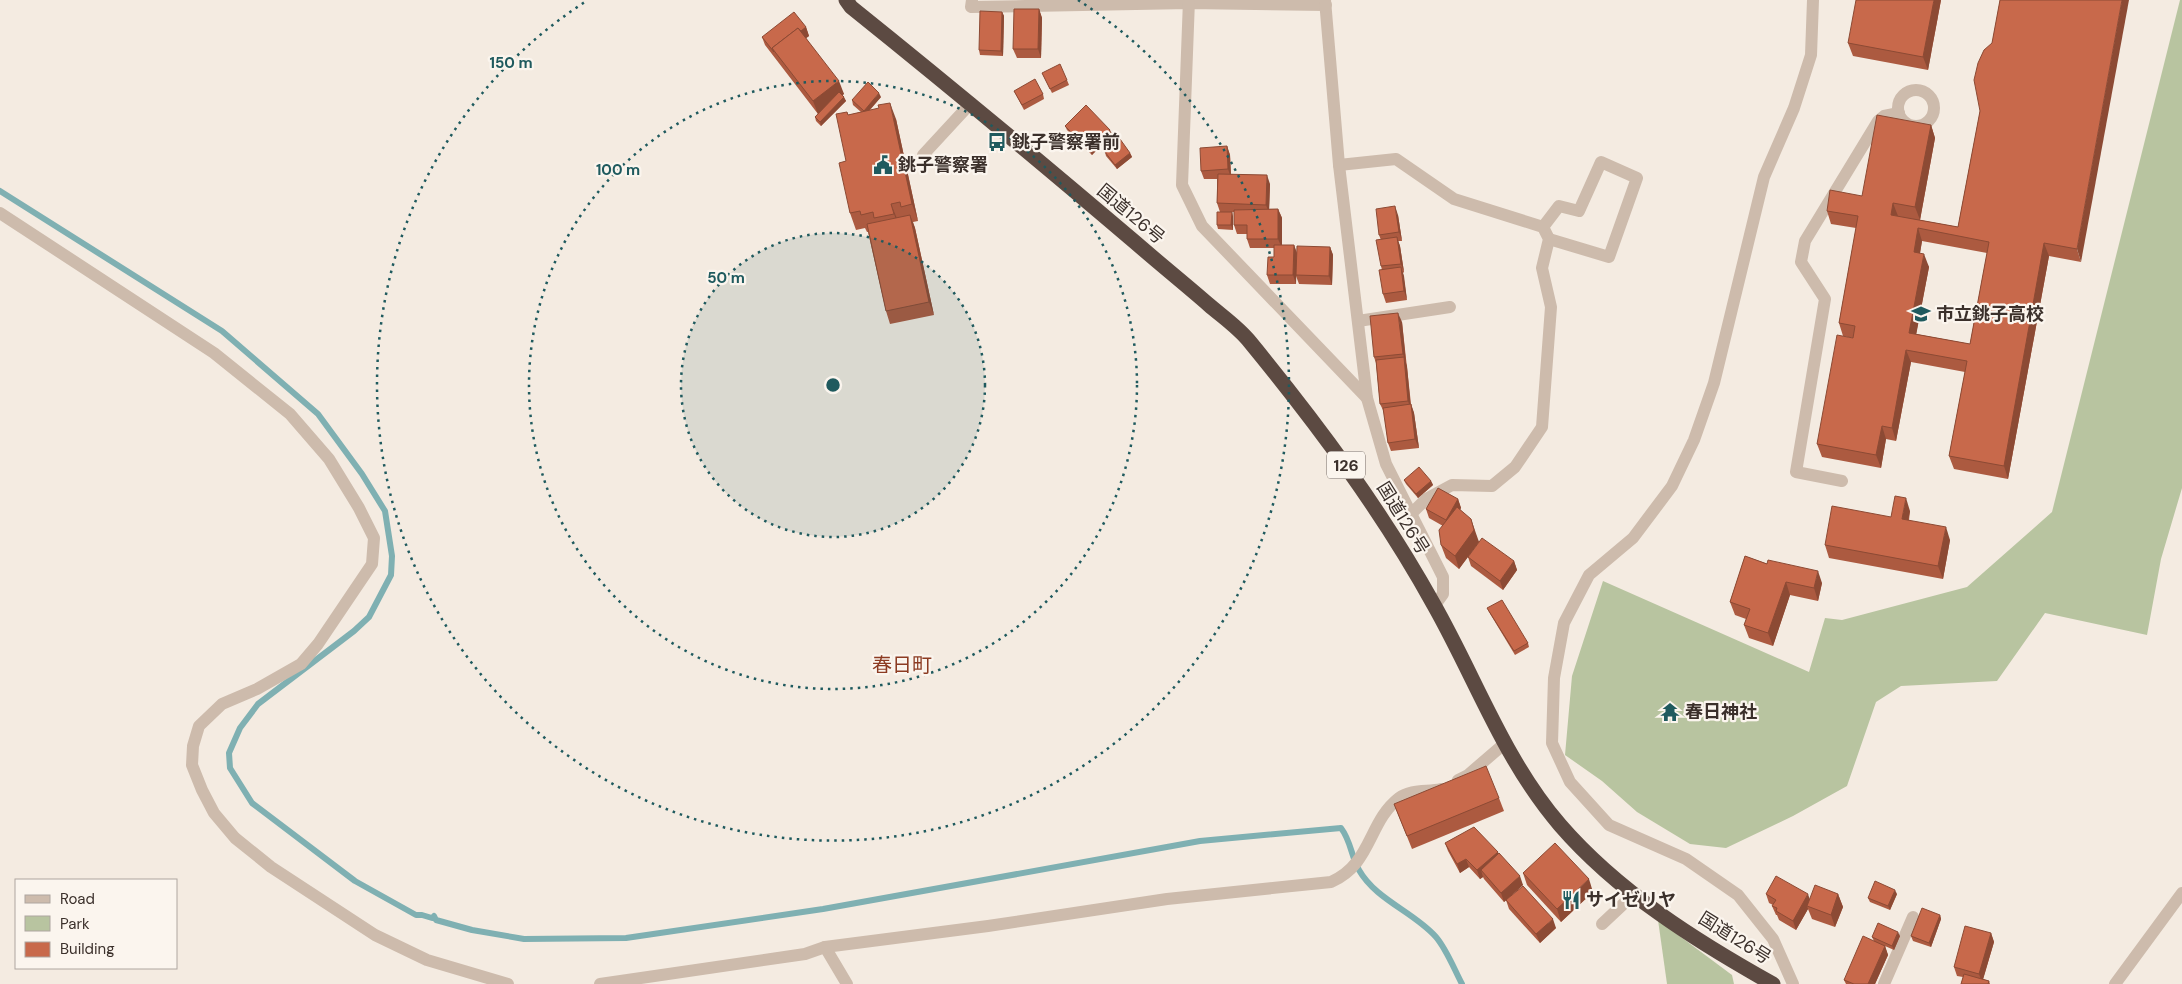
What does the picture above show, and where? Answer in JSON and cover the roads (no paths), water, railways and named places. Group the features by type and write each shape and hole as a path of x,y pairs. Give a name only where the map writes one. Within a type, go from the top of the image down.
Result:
{"highway":[{"name":"国道126号","path":"846,0 851,7 971,103 1246,337 1344,462 1435,605 1504,744 1558,823 1582,848 1634,894 1727,958 1773,984"}],"street":[{"path":"972,0 971,7 1076,2 1326,3 1339,165 1367,398 1386,464 1410,515 1443,577 1444,594 1435,605"},
{"path":"1793,984 1773,939 1738,895 1686,859 1609,825 1570,782 1552,743 1554,678 1564,623 1589,575 1633,538 1672,486 1694,440 1714,383 1764,177 1794,108 1811,55 1813,0"},
{"path":"1189,1 1182,185 1202,226 1367,398"},
{"path":"923,155 971,103"},
{"path":"1842,482 1796,472 1825,299 1801,262 1805,241 1878,120 1884,116 1899,113"},
{"path":"1339,165 1396,159 1454,198 1543,227 1549,239 1542,268 1552,307 1542,427 1515,467 1492,486 1452,485 1426,499 1410,515"},
{"path":"1543,227 1559,206 1578,211 1601,162 1637,178 1609,257 1549,239"},
{"path":"0,213 214,353 290,414 329,459 359,508 374,538 372,564 318,644 301,664 257,689 222,704 199,726 193,746 192,765 214,813 235,838 271,868 375,935 427,960 508,984"},
{"path":"1358,321 1450,307"},
{"path":"600,984 639,982 805,954 824,947 988,926 1167,899 1332,882 1345,876 1361,859 1384,814 1399,798 1412,792 1439,790 1468,775 1504,744"},
{"path":"2115,984 2182,893"},
{"path":"1602,924 1634,894"},
{"path":"1884,984 1914,917"},
{"path":"824,947 847,984"}],"waterway":[{"path":"0,191 222,331 318,414 362,474 385,511 392,556 391,575 369,617 354,631 258,704 240,728 229,753 230,768 252,803 355,881 416,915 432,918 434,916 436,920 472,930 524,939 626,938 823,909 1200,841 1341,828 1347,838 1356,865 1366,880 1375,890 1417,920 1436,937 1462,984"}],"place":[{"name":"銚子警察署前","path":"997,142"},
{"name":"銚子警察署","path":"883,165"},
{"name":"市立銚子高校","path":"1921,314"},
{"name":"春日神社","path":"1670,712"},
{"name":"サイゼリヤ","path":"1571,900"}],"district":[{"name":"春日町","path":"902,665"}]}
